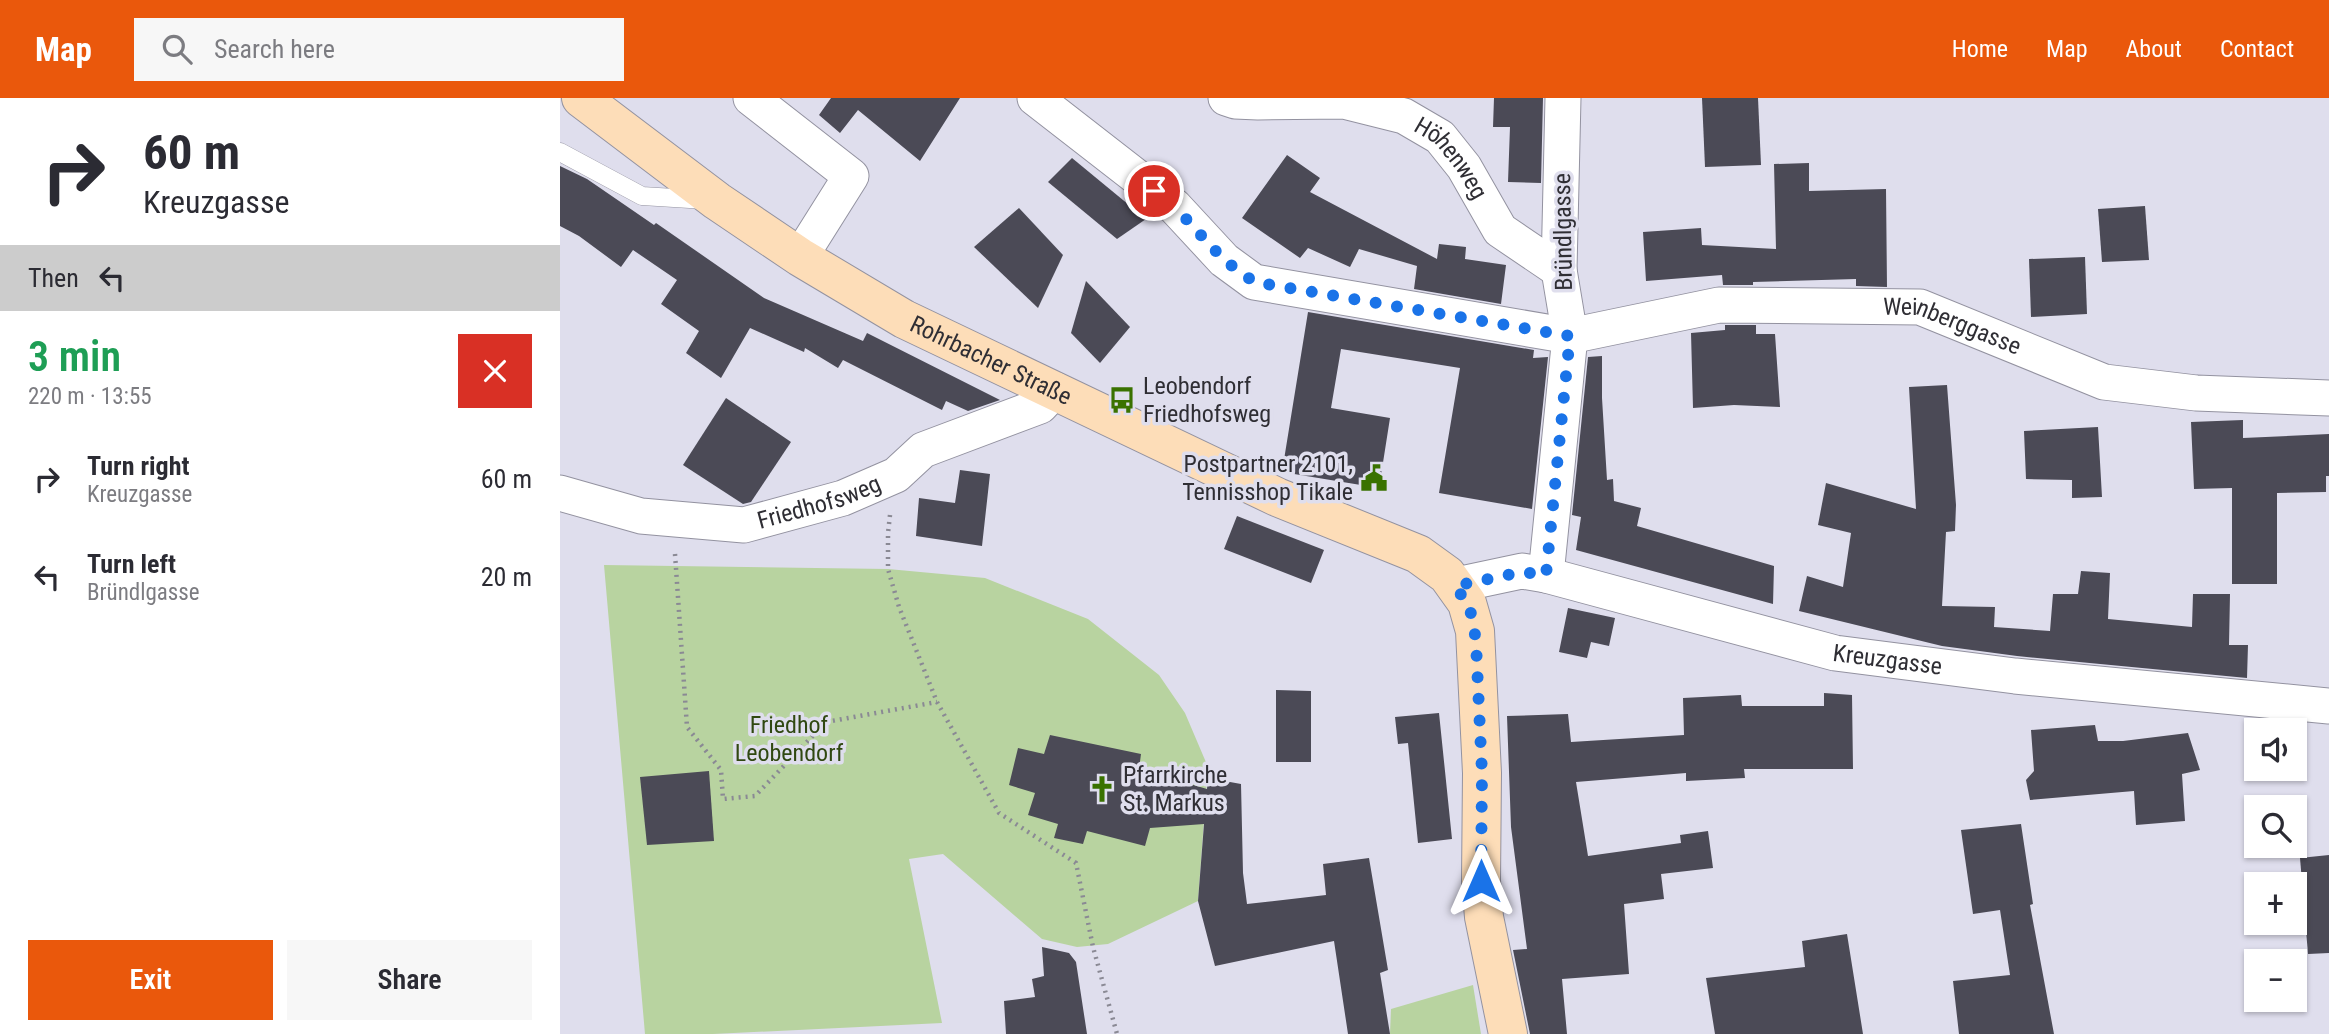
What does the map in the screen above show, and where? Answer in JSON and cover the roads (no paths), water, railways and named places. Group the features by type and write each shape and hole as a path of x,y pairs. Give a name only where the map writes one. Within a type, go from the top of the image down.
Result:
{"main road":[{"name":"Rohrbacher Straße","path":"581,98 718,201 800,257 904,319 1277,497 1418,554 1447,575 1467,603 1473,619 1482,773 1481,881 1484,917 1508,1034"}],"street":[{"path":"751,98 851,176 800,257"},
{"path":"1035,98 1174,206 1224,260 1254,282 1570,336"},
{"name":"Höhenweg","path":"1226,98 1258,102 1344,100 1404,116 1440,137 1464,167 1500,230 1559,271"},
{"name":"Bründlgasse","path":"1546,575 1570,336 1559,271 1563,98"},
{"name":"Weinberggasse","path":"1570,336 1719,305 1920,307 2104,382 2196,393 2329,398"},
{"name":"Friedhofsweg","path":"560,494 641,516 744,525 843,498 896,475 923,450 1040,406 1055,390"},
{"name":"Kreuzgasse","path":"1455,586 1522,572 1546,575 1835,653 2015,676 2329,706"}],"lane":[{"path":"560,152 642,196 718,201"}],"place":[{"name":"Leobendorf Friedhofsweg","path":"1122,400"},
{"name":"Postpartner 2101, Tennisshop Tikale","path":"1374,478"},
{"name":"Pfarrkirche St. Markus","path":"1102,789"}],"park label":[{"name":"Friedhof Leobendorf","path":"789,739"}]}
